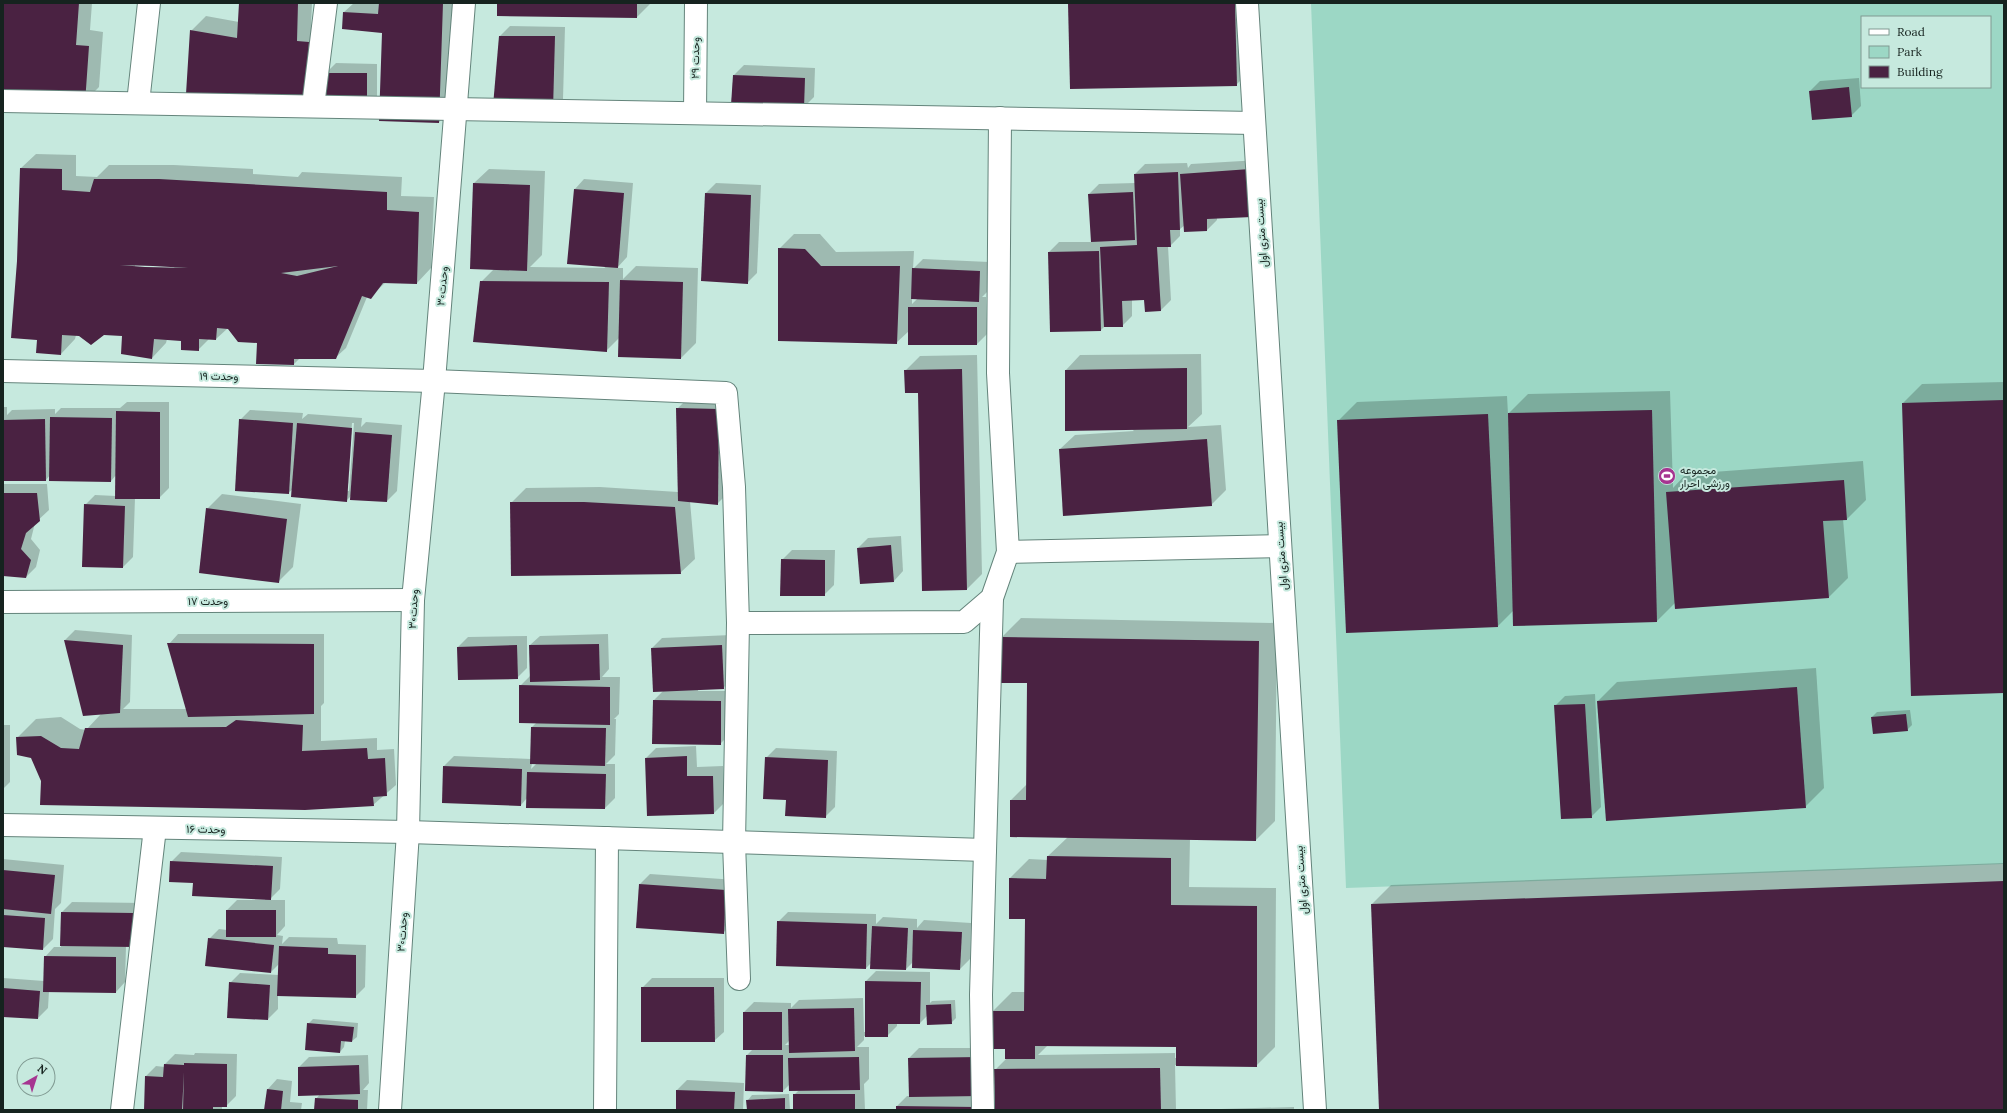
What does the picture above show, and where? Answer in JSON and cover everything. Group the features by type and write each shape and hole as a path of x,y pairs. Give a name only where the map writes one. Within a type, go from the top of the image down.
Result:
{"street":[{"path":"138,103 149,3"},
{"path":"313,106 326,3"},
{"name":"وحدت۳۰","path":"390,1110 408,832 413,600 434,381 464,3"},
{"name":"وحدت ۲۹","path":"695,113 696,3"},
{"name":"بیست متری اول","path":"1247,3 1315,1110"},
{"path":"3,101 1254,123"},
{"path":"983,1110 982,995 992,598 1008,552 998,373 1000,118"},
{"name":"وحدت ۱۹","path":"3,371 434,381 726,393 734,487 738,623"},
{"path":"1008,552 1280,546"},
{"path":"739,979 734,843 738,623 964,622 992,598"},
{"name":"وحدت ۱۷","path":"3,602 413,600"},
{"name":"وحدت ۱۶","path":"3,825 408,832 985,850"},
{"path":"122,1110 155,828"},
{"path":"605,1110 607,838"}],"green space":[{"name":"مجموعه ورزشی احرار","path":"1311,3 2004,3 2004,864 1346,888"}],"building":[{"path":"3,3 79,3 76,45 89,46 85,103 3,96"},
{"path":"239,3 298,3 297,41 309,42 305,117 185,110 190,30 237,38"},
{"path":"379,3 443,3 439,123 379,121 382,33 342,29 343,12 378,14"},
{"path":"497,3 637,3 637,18 497,16"},
{"path":"1068,3 1235,3 1237,86 1070,89"},
{"path":"499,36 555,36 553,110 493,106"},
{"path":"325,73 367,73 367,109 325,109"},
{"path":"733,75 805,78 804,108 731,105"},
{"path":"1849,87 1852,117 1812,120 1809,91"},
{"path":"20,168 62,169 62,190 90,192 94,179 159,179 387,192 387,210 419,212 417,284 383,283 371,299 362,296 336,359 294,359 294,365 256,364 257,343 238,342 228,329 217,328 216,340 199,339 199,351 181,350 181,341 154,339 152,359 121,354 122,336 104,335 91,345 79,336 62,335 61,355 36,353 37,340 11,338 17,261","holes":["120,265 153,266 188,268 145,267","338,266 297,276 281,273"]},
{"path":"1250,169 1252,217 1207,219 1207,231 1184,232 1180,174"},
{"path":"1178,172 1180,230 1170,230 1171,247 1157,247 1161,311 1145,312 1144,300 1122,301 1123,327 1104,327 1100,247 1137,245 1134,174"},
{"path":"473,183 530,185 527,271 470,269"},
{"path":"574,189 624,193 618,268 567,264"},
{"path":"1133,192 1135,240 1091,242 1088,194"},
{"path":"705,193 751,195 748,284 701,281"},
{"path":"778,248 805,249 821,266 900,266 897,344 778,341"},
{"path":"1099,251 1101,331 1050,332 1048,252"},
{"path":"912,268 980,271 979,302 911,299"},
{"path":"620,280 683,282 681,359 618,357"},
{"path":"480,281 609,282 607,352 473,342"},
{"path":"908,307 977,307 977,345 908,345"},
{"path":"1187,368 1187,429 1065,431 1065,370"},
{"path":"962,369 967,590 922,591 918,393 905,393 904,370"},
{"path":"2004,400 2004,693 1911,696 1902,403"},
{"path":"676,408 719,409 718,505 678,501"},
{"path":"1652,410 1657,622 1513,626 1508,413"},
{"path":"116,411 160,412 160,499 115,499"},
{"path":"1488,414 1498,627 1346,633 1337,420"},
{"path":"50,417 112,418 111,482 49,481"},
{"path":"45,419 46,481 3,481 3,420"},
{"path":"239,419 293,423 289,494 235,491"},
{"path":"297,423 352,428 347,502 291,497"},
{"path":"355,432 392,435 387,502 350,500"},
{"path":"1207,439 1212,506 1063,516 1059,449"},
{"path":"1844,480 1847,520 1823,521 1829,598 1675,609 1666,492"},
{"path":"3,493 37,493 40,521 26,533 21,549 31,560 26,578 3,576"},
{"path":"510,502 584,502 675,507 681,574 511,576"},
{"path":"84,504 125,506 123,568 82,567"},
{"path":"206,508 287,519 279,583 199,573"},
{"path":"891,545 894,582 860,584 857,548"},
{"path":"781,559 825,560 825,596 780,596"},
{"path":"1001,637 1259,641 1256,841 1010,837 1010,800 1026,800 1027,683 1000,683"},
{"path":"64,640 123,645 120,713 83,716"},
{"path":"167,643 314,644 314,714 188,717"},
{"path":"599,644 600,680 530,682 529,645"},
{"path":"517,645 518,679 458,680 457,647"},
{"path":"722,645 724,689 653,692 651,648"},
{"path":"519,685 610,687 610,725 519,723"},
{"path":"1797,687 1806,808 1606,821 1597,701"},
{"path":"653,700 721,701 721,745 652,744"},
{"path":"1585,704 1592,818 1561,819 1554,705"},
{"path":"1906,714 1908,731 1873,734 1871,717"},
{"path":"236,720 303,725 302,751 367,748 368,759 385,758 387,796 373,797 374,806 305,810 40,805 41,781 31,758 17,755 16,737 41,736 61,748 79,749 85,728 226,727"},
{"path":"531,727 606,728 605,766 530,764"},
{"path":"687,756 687,776 713,776 714,814 647,816 645,758"},
{"path":"765,757 828,760 826,818 785,816 786,800 763,799"},
{"path":"443,766 522,769 521,806 442,803"},
{"path":"527,772 606,774 605,809 526,808"},
{"path":"1047,856 1171,858 1171,905 1257,906 1257,1067 1176,1066 1176,1047 1035,1046 1035,1059 1005,1059 1005,1049 992,1049 992,1011 1024,1011 1025,919 1009,919 1009,878 1046,879"},
{"path":"170,861 273,866 271,900 192,896 193,883 169,882"},
{"path":"3,870 55,875 51,914 3,909"},
{"path":"2004,881 2004,1110 1379,1110 1371,904"},
{"path":"639,884 726,890 724,934 636,928"},
{"path":"226,910 276,910 276,937 226,937"},
{"path":"61,912 134,913 134,947 60,946"},
{"path":"3,915 45,918 43,950 3,947"},
{"path":"777,921 867,924 866,969 776,966"},
{"path":"872,926 908,928 906,970 870,969"},
{"path":"913,930 962,932 960,970 912,968"},
{"path":"208,938 274,945 271,973 205,966"},
{"path":"279,946 328,948 328,954 356,955 356,998 277,996"},
{"path":"44,956 116,957 116,993 43,992"},
{"path":"865,981 921,982 920,1024 888,1024 888,1037 865,1037"},
{"path":"229,982 270,985 268,1020 227,1018"},
{"path":"641,987 714,987 715,1042 641,1042"},
{"path":"3,988 40,991 38,1019 3,1017"},
{"path":"951,1004 952,1024 927,1025 926,1005"},
{"path":"854,1008 855,1051 789,1053 788,1009"},
{"path":"743,1012 782,1012 782,1050 743,1050"},
{"path":"307,1023 354,1027 352,1042 341,1041 340,1053 305,1050"},
{"path":"746,1055 783,1055 783,1092 745,1091"},
{"path":"859,1057 860,1090 789,1091 788,1058"},
{"path":"980,1057 981,1096 909,1097 908,1058"},
{"path":"184,1063 227,1064 227,1107 213,1107 213,1110 183,1110 184,1072 182,1110 144,1110 145,1076 163,1077 164,1064 184,1065"},
{"path":"359,1065 360,1094 298,1096 298,1067"},
{"path":"1160,1068 1161,1110 995,1110 994,1069"},
{"path":"267,1089 283,1091 281,1110 264,1110"},
{"path":"676,1090 735,1092 734,1110 676,1110"},
{"path":"793,1094 855,1094 855,1110 793,1110"},
{"path":"315,1098 358,1100 358,1110 314,1110"},
{"path":"785,1098 785,1110 747,1110 746,1100"},
{"path":"896,1106 976,1107 976,1110 896,1110"}],"place":[{"name":"مجموعه ورزشی احرار","path":"1667,476"}]}
